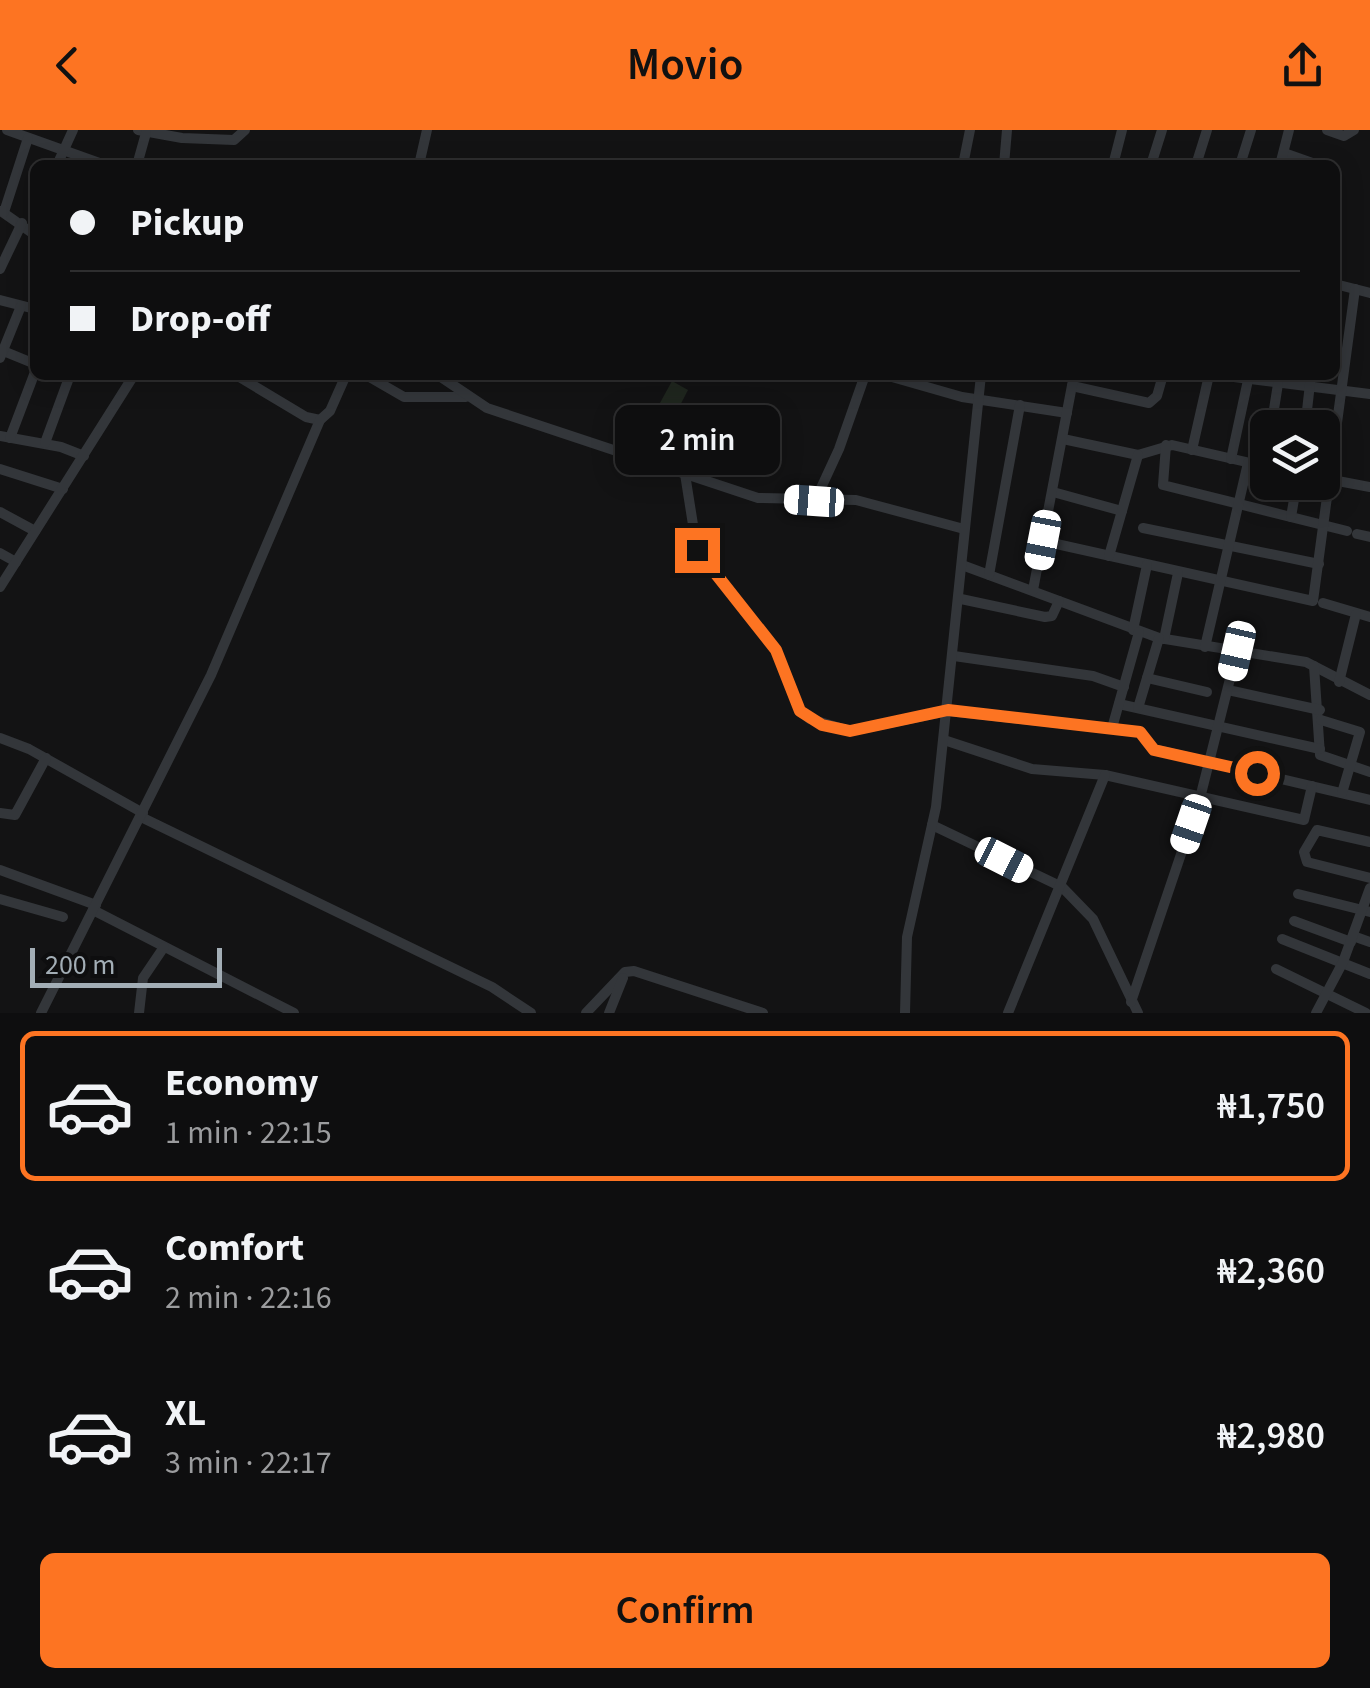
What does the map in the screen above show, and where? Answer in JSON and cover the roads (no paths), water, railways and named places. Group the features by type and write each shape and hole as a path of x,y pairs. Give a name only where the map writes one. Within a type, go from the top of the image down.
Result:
{"street":[{"path":"7,130 91,160"},
{"path":"138,160 142,131 234,140 245,130"},
{"path":"419,160 427,130"},
{"path":"963,160 970,130"},
{"path":"1004,160 1006,130"},
{"path":"1114,160 1122,130"},
{"path":"1153,160 1162,130"},
{"path":"1198,160 1207,130"},
{"path":"1241,160 1250,130"},
{"path":"1282,159 1289,130"},
{"path":"1327,130 1344,136 1354,130"},
{"path":"60,160 70,131"},
{"path":"0,269 29,228 2,211 28,138"},
{"path":"1340,285 1370,293"},
{"path":"1337,410 1340,354 1355,289"},
{"path":"0,300 30,308"},
{"path":"21,306 1,353 30,362"},
{"path":"31,380 5,437 45,443 84,456"},
{"path":"45,443 68,380"},
{"path":"0,587 131,380"},
{"path":"244,380 306,417 320,420"},
{"path":"41,1013 210,675 320,420 330,411 344,380"},
{"path":"374,380 404,398 467,397"},
{"path":"445,380 467,397 540,428 700,476 758,498 856,500 964,529"},
{"path":"814,501 840,450 863,380"},
{"path":"907,380 1067,414"},
{"path":"905,1013 907,937 932,825 948,710 980,380"},
{"path":"1033,590 1073,381 1150,404 1161,380"},
{"path":"1192,450 1209,380"},
{"path":"1231,460 1253,380"},
{"path":"1258,380 1278,384 1311,381 1370,394"},
{"path":"1307,410 1311,381"},
{"path":"1274,410 1278,384"},
{"path":"988,574 1020,405"},
{"path":"1063,439 1138,455 1166,445 1248,463 1205,647"},
{"path":"1166,445 1161,484 1370,537"},
{"path":"1109,556 1138,455"},
{"path":"0,469 62,489"},
{"path":"684,474 697,550 776,650 800,711 822,725 850,731 948,710 1112,728 1144,733 1154,750 1370,800"},
{"path":"1340,480 1370,483"},
{"path":"1053,492 1122,511"},
{"path":"1291,517 1294,500"},
{"path":"1043,540 1313,601 1325,500"},
{"path":"0,512 36,531"},
{"path":"1143,528 1319,564"},
{"path":"0,553 16,562"},
{"path":"1112,728 1148,565"},
{"path":"962,566 1136,631 1314,666 1370,696"},
{"path":"1138,708 1162,638 1178,572"},
{"path":"961,599 1045,617 1052,616 1059,600"},
{"path":"1322,603 1370,617"},
{"path":"1340,682 1356,614"},
{"path":"1131,1002 1200,798 1237,651"},
{"path":"954,656 1093,676 1124,687"},
{"path":"1314,666 1322,757 1370,772"},
{"path":"1147,678 1207,692"},
{"path":"1228,690 1320,715 1360,732 1364,743 1350,766 1342,793"},
{"path":"1119,704 1320,749"},
{"path":"0,738 46,758 142,815 492,987 531,1013"},
{"path":"944,740 1032,768 1105,776 1304,820 1312,786"},
{"path":"0,813 15,816 46,758"},
{"path":"1008,1013 1105,776"},
{"path":"932,825 1062,887 1092,919 1138,1013"},
{"path":"1370,842 1317,830 1304,852 1307,862 1370,878"},
{"path":"0,870 95,908 272,1008 294,1013"},
{"path":"1316,1013 1366,910 1370,888"},
{"path":"1298,894 1366,910"},
{"path":"0,900 63,917"},
{"path":"1294,921 1370,942"},
{"path":"1282,939 1370,974"},
{"path":"139,1013 143,978 164,947"},
{"path":"1276,969 1366,1013"},
{"path":"586,1013 625,972 647,973 756,1012"},
{"path":"610,1013 625,972"}]}
